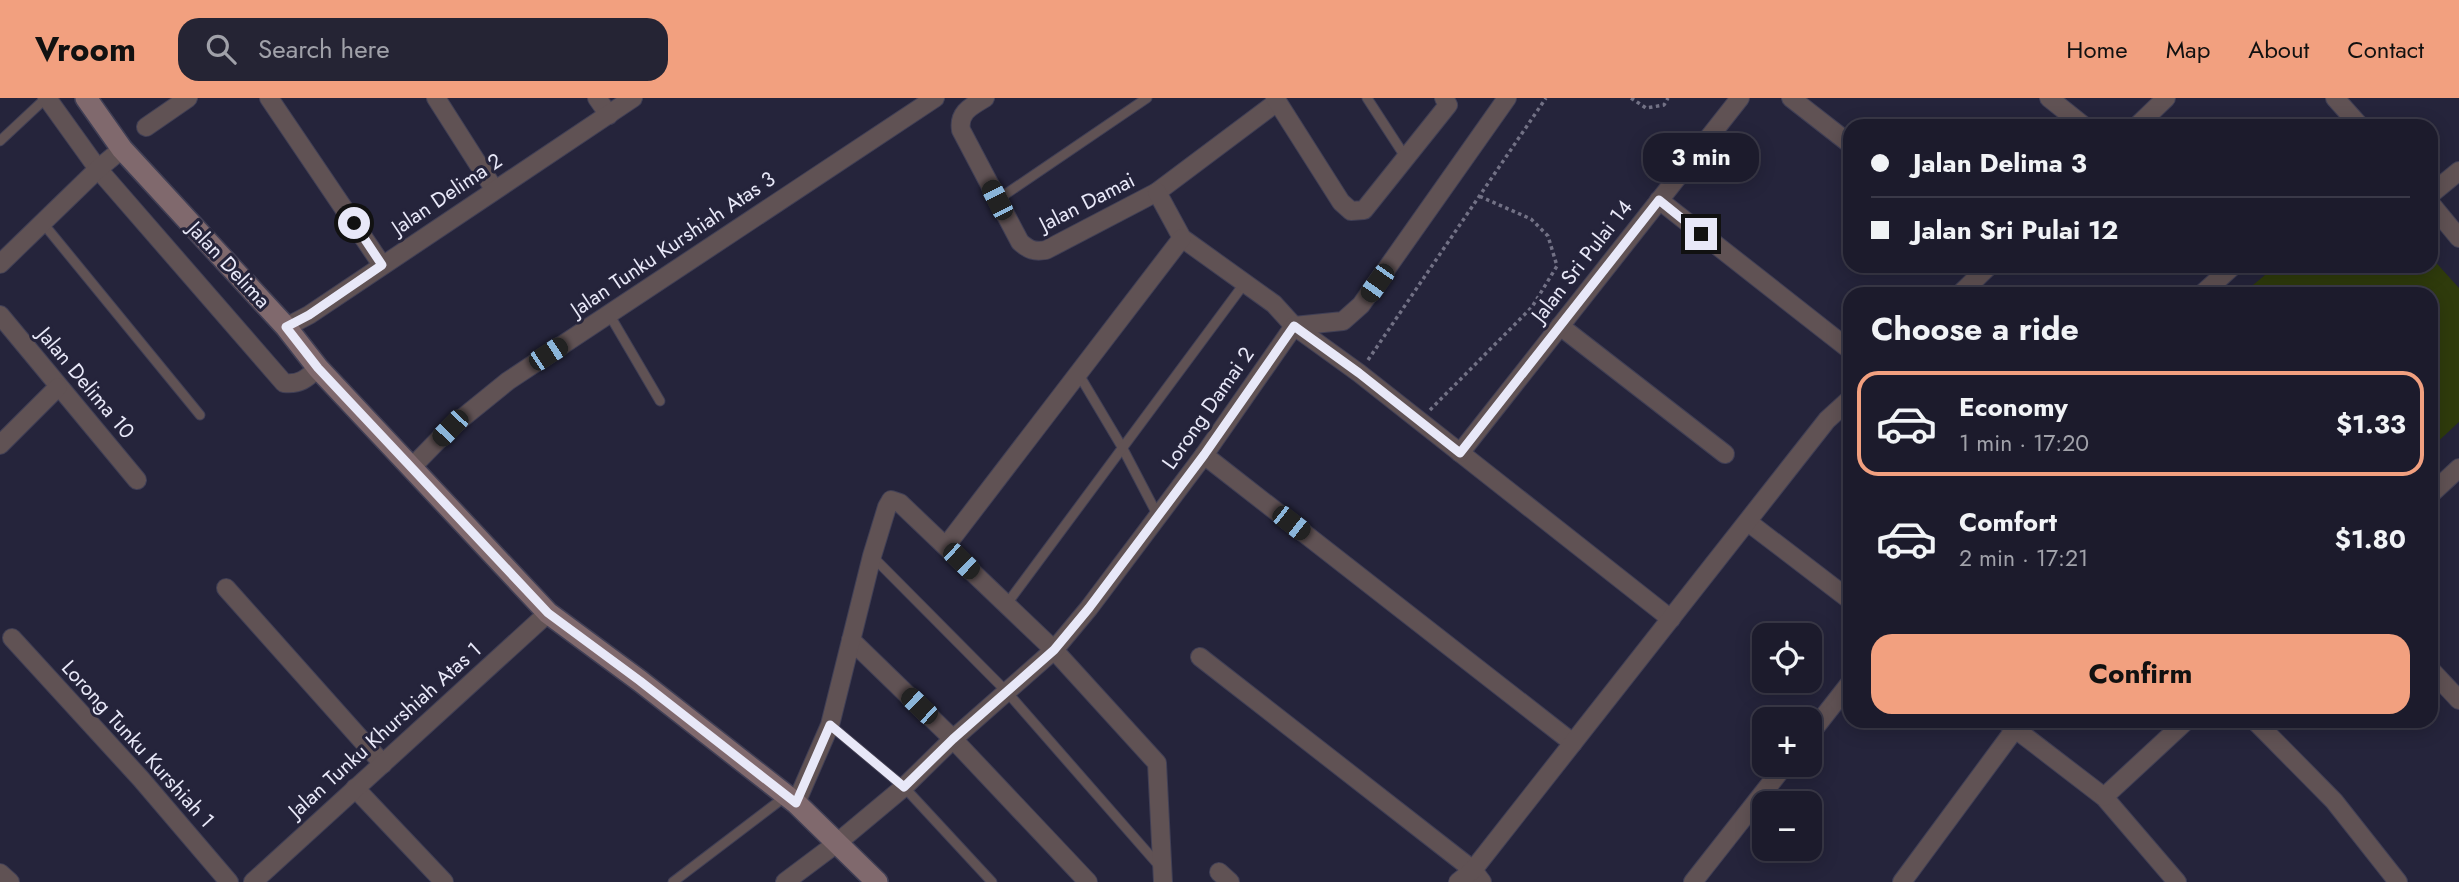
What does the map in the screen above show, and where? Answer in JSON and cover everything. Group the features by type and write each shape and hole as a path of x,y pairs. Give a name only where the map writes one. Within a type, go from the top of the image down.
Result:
{"main road":[{"name":"Jalan Delima","path":"86,98 122,149 286,327 318,368 548,613 791,799 877,882"}],"street":[{"path":"46,98 98,169 284,383 293,384 305,380 318,368"},
{"path":"146,127 188,98"},
{"path":"269,98 382,265"},
{"path":"436,98 494,189"},
{"path":"597,98 609,115"},
{"name":"Jalan Delima 2","path":"286,327 309,315 633,98"},
{"name":"Jalan Tunku Kurshiah Atas 3","path":"412,467 450,428 508,381 935,98"},
{"name":"Jalan Damai","path":"985,98 967,110 960,122 961,130 1020,242 1027,249 1037,252 1046,250 1157,192 1276,100"},
{"path":"1276,100 1341,202 1351,211 1364,210 1448,105 1444,98"},
{"path":"1294,326 1343,321 1362,305 1507,98"},
{"name":"Jalan Sri Pulai 14","path":"1460,453 1740,98"},
{"path":"1791,98 1843,139"},
{"path":"2049,98 2075,119"},
{"path":"2144,119 2166,98"},
{"path":"2335,98 2354,119"},
{"path":"0,264 122,149"},
{"path":"2438,188 2459,171"},
{"path":"1157,192 1181,238 1274,304 1294,326 1359,373 1671,619"},
{"path":"1659,200 1843,345"},
{"path":"2438,213 2459,239"},
{"path":"946,546 1181,238"},
{"path":"1968,287 1982,273"},
{"path":"2210,287 2224,273"},
{"name":"Jalan Delima 10","path":"0,315 137,480"},
{"name":"Lorong Damai 2","path":"785,882 904,787 953,739 1054,650 1089,608 1204,455 1294,326"},
{"path":"1560,326 1725,454"},
{"path":"0,445 58,387"},
{"path":"1458,882 1478,876 1573,743 1827,420 1843,405"},
{"path":"1204,455 1573,743"},
{"path":"2438,488 2459,468"},
{"path":"791,799 830,725 872,556 891,500 900,503 1054,650 1157,763 1163,876"},
{"path":"1748,522 1843,595"},
{"path":"226,588 383,764"},
{"name":"Jalan Tunku Khurshiah Atas 1","path":"253,882 548,613"},
{"name":"Lorong Tunku Kurshiah 1","path":"12,638 141,779 229,882"},
{"path":"851,640 953,739 1088,882"},
{"path":"1200,657 1478,876"},
{"path":"2438,676 2457,693"},
{"path":"1822,718 1843,691"},
{"path":"1902,882 2008,728"},
{"path":"2014,728 2104,797 2177,882"},
{"path":"2104,797 2178,728"},
{"path":"2262,728 2334,801 2398,882"},
{"path":"1693,882 1776,777"},
{"path":"355,788 444,882"},
{"path":"0,873 10,882"}],"lane":[{"path":"0,141 46,98"},
{"path":"997,200 1147,98"},
{"path":"1367,98 1406,158"},
{"path":"42,222 200,415"},
{"path":"1006,605 1244,284"},
{"path":"609,314 660,401"},
{"path":"1078,373 1122,447 1158,516"},
{"path":"872,556 1006,691 1163,876"},
{"path":"830,725 904,787 992,882"},
{"path":"673,882 791,799"}],"path":[{"path":"1359,373 1545,98"},
{"path":"1631,98 1646,108 1664,105 1668,98"},
{"path":"1420,421 1532,307 1557,266 1548,236 1531,219 1479,196"}],"green space":[{"path":"2438,265 2459,288 2459,422 2438,442 2438,287 2250,287 2268,273 2438,273"}],"route":[{"path":"354,223 382,265 309,315 286,327 318,368 548,613 796,803 830,725 904,787 953,739 1054,650 1089,608 1204,455 1294,326 1359,373 1460,453 1659,200 1701,234"}]}
